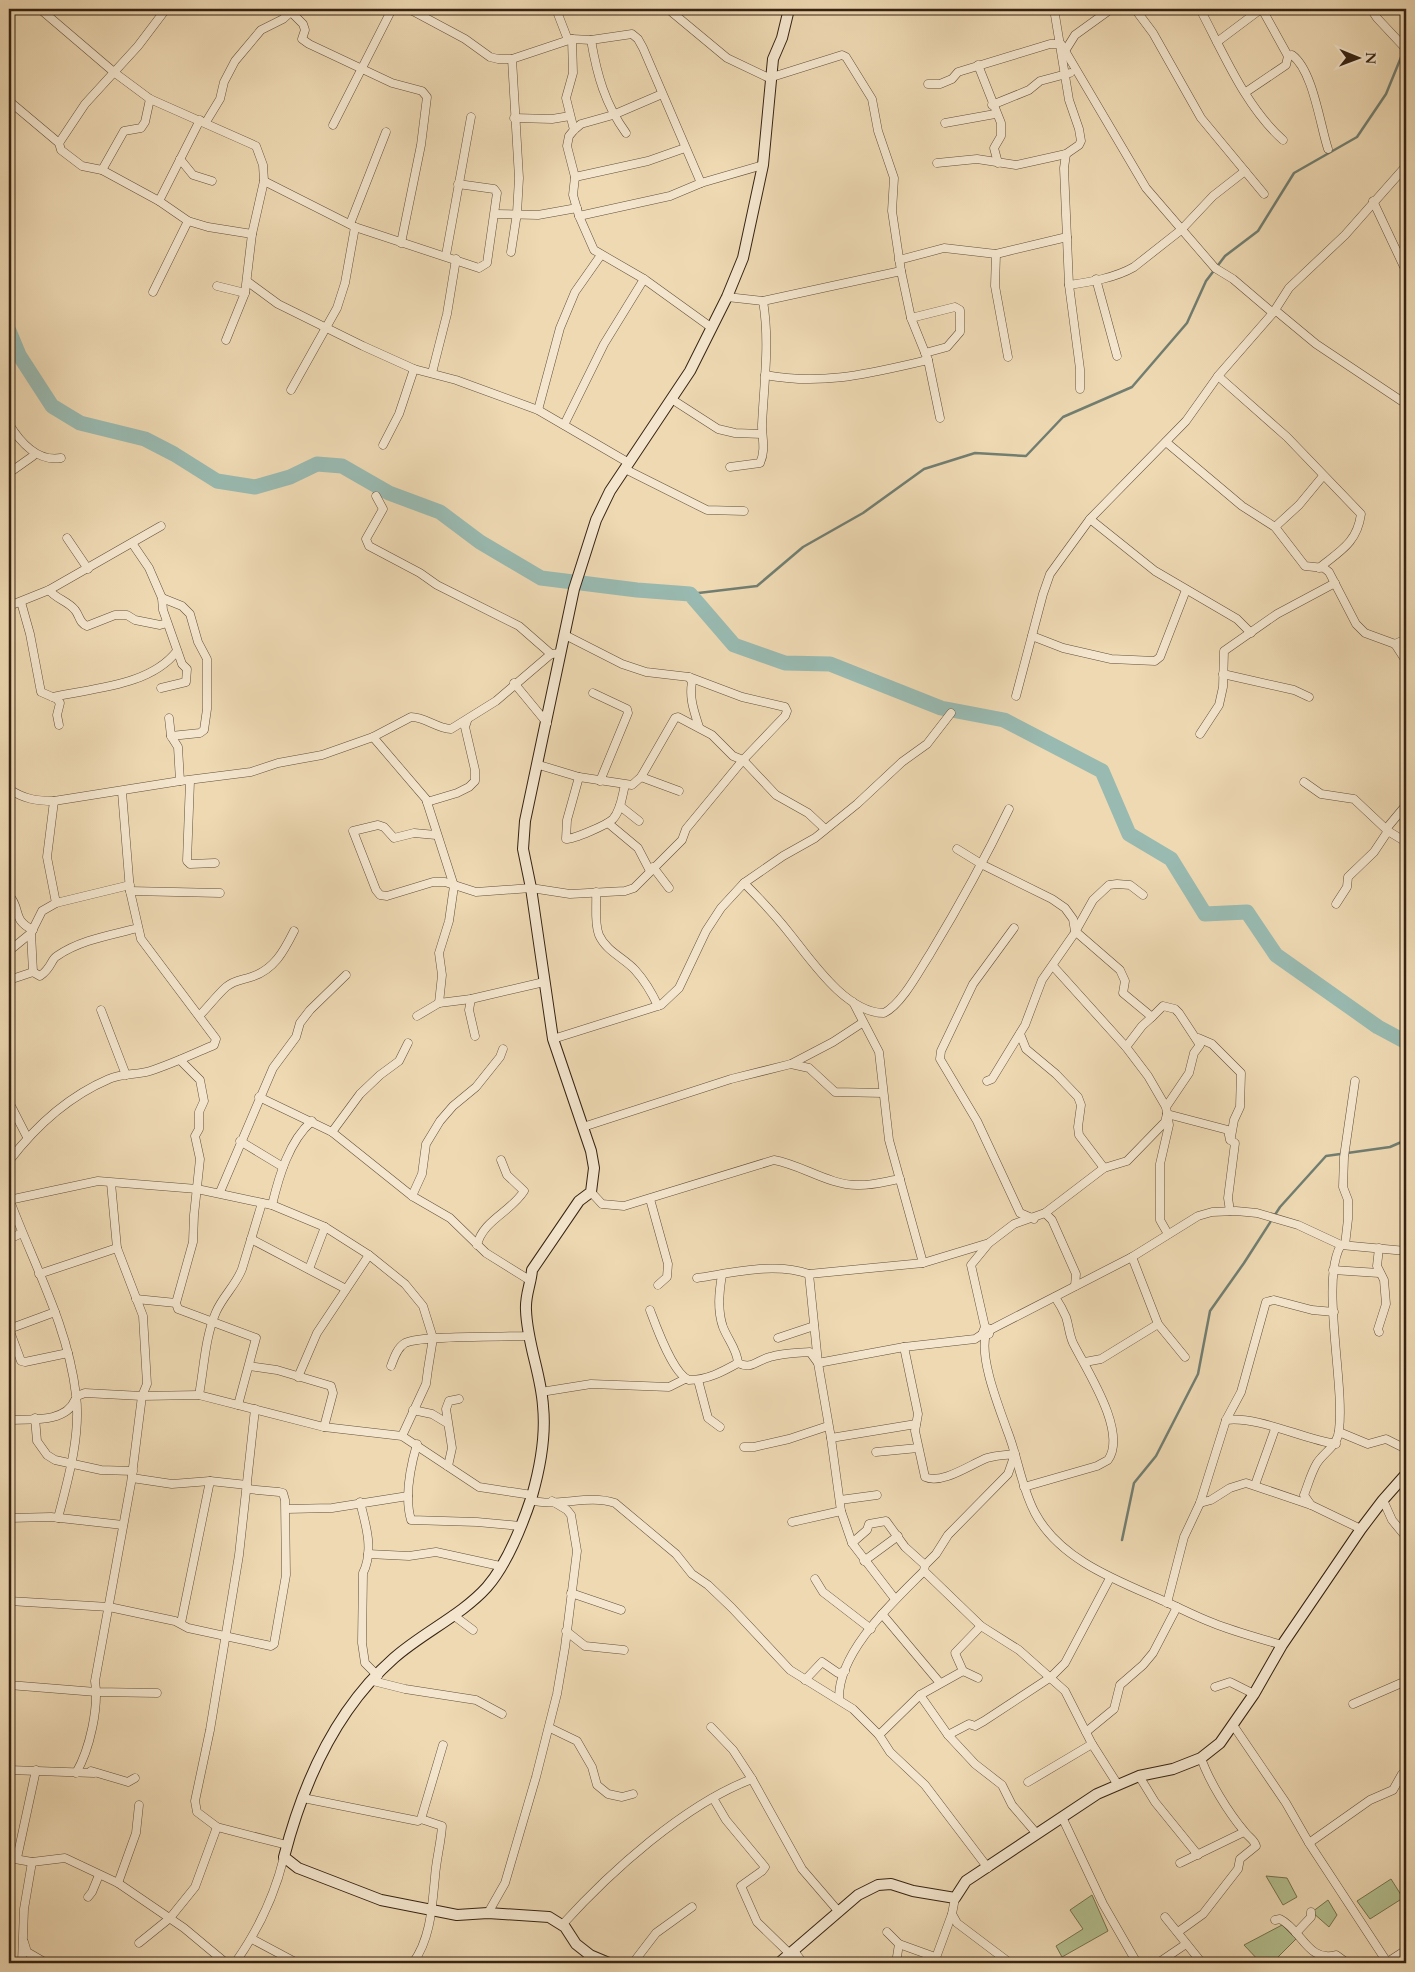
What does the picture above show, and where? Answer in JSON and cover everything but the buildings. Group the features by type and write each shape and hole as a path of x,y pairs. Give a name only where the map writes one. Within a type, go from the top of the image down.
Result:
{"street":[{"path":"59,143 86,104 166,9"},
{"path":"333,125 392,9"},
{"path":"409,9 421,12 490,57 512,59 570,39 591,40 632,34 643,48 701,183"},
{"path":"556,9 570,39 573,73 566,98 574,130"},
{"path":"668,9 727,58 769,78 837,55 846,56 849,60 872,99 878,131 894,178 892,211 901,272 911,318 926,356 940,418"},
{"path":"789,9 782,38 773,58 769,78 763,165 743,258 712,328 673,400 627,466 596,520 574,589 565,635 556,653 547,723 525,821 523,849 531,888 553,1039 566,1084 583,1127 594,1168 592,1192 595,1199 610,1206 624,1206 774,1160 842,1183 857,1186 900,1179"},
{"path":"937,163 977,159 1016,165 1066,154 1081,141 1069,100 1063,48 1054,9"},
{"path":"1063,48 1075,35 1112,9"},
{"path":"1135,9 1153,33 1201,118 1264,194"},
{"path":"1200,9 1265,124 1283,140"},
{"path":"1217,42 1262,9 1288,56 1286,65 1246,92"},
{"path":"1371,9 1406,49"},
{"path":"44,10 114,73 150,99 256,146 263,165 264,181 252,234 248,282 226,340"},
{"path":"159,201 180,159 203,121 220,99 224,82 235,61 261,30 292,11 303,24 305,30 302,39 309,44 392,83 422,91 427,97 421,145 401,243"},
{"path":"591,40 598,78 613,115 626,133"},
{"path":"928,84 940,84 952,79 958,72 1050,44 1063,48 1146,188 1215,268 1233,279 1316,344 1406,404"},
{"path":"1288,56 1296,57 1309,81 1328,149"},
{"path":"511,252 517,213 518,178 512,59"},
{"path":"978,65 984,77 995,114 1001,123 1001,136 994,148 998,163"},
{"path":"992,105 1029,90 1040,81 1078,72"},
{"path":"662,94 613,115 581,124 574,130 569,136 567,146 575,176 574,195 578,212 594,250 644,279 712,328"},
{"path":"102,170 124,132 141,128 145,122 150,99"},
{"path":"9,101 59,143 61,150 82,166 102,170 159,201 188,221 208,227 252,234"},
{"path":"946,123 995,114"},
{"path":"446,255 471,116"},
{"path":"514,118 552,119 570,116"},
{"path":"291,390 337,308 345,283 352,226 386,132"},
{"path":"575,176 648,161 685,148"},
{"path":"1066,154 1064,168 1069,285 1080,369 1080,389"},
{"path":"180,159 193,175 212,181"},
{"path":"495,214 578,212 670,196 701,183 763,165"},
{"path":"1016,696 1050,574 1090,519 1166,442 1196,408 1218,376 1274,312 1289,288 1345,235 1373,201 1406,166"},
{"path":"1069,285 1125,272 1134,268 1181,230 1214,196 1245,171"},
{"path":"264,181 352,226 401,243 446,255 479,268 487,263 498,197 494,189 458,184"},
{"path":"1373,201 1406,271"},
{"path":"153,292 188,221"},
{"path":"899,260 944,248 996,254 1067,238"},
{"path":"996,254 995,286 1008,357"},
{"path":"538,410 560,328 575,292 600,255"},
{"path":"432,373 448,314 456,259"},
{"path":"727,296 763,301 901,272"},
{"path":"564,425 604,344 644,279"},
{"path":"1096,279 1116,356"},
{"path":"248,282 278,304 414,369 456,380 505,400 538,410 627,466 708,510 744,511"},
{"path":"217,286 245,293"},
{"path":"730,467 760,462 764,449 762,434 767,328 763,301"},
{"path":"765,375 792,380 850,378 926,356 947,347 960,332 960,310 955,307 911,318"},
{"path":"383,444 399,414 414,369"},
{"path":"1218,376 1287,437 1361,514 1358,532 1349,544 1319,568"},
{"path":"673,400 718,430 735,434 762,434"},
{"path":"9,424 34,453 45,459 60,458"},
{"path":"1166,442 1242,506 1274,528 1305,566 1324,568 1329,572 1356,624 1365,633 1395,644 1406,661"},
{"path":"9,474 33,456 34,453"},
{"path":"1274,528 1299,505 1323,476"},
{"path":"376,496 383,509 366,539 370,546 420,573 437,585 518,626 556,653"},
{"path":"1090,519 1155,571 1237,619 1251,633"},
{"path":"9,606 49,590 160,526"},
{"path":"66,538 88,569"},
{"path":"132,543 149,568 162,598 167,623 177,651 182,664 187,669 187,679 182,684 161,688"},
{"path":"1200,734 1219,705 1224,687 1224,651 1277,614 1335,583"},
{"path":"49,590 54,598 75,609 82,624 87,626 115,615 128,615 135,620 160,625 167,623"},
{"path":"1032,636 1063,648 1112,659 1155,660 1160,657 1186,590"},
{"path":"162,598 182,606 190,614 207,664 207,709 204,730 200,733 171,736"},
{"path":"21,602 30,634 40,687 42,692 60,703 57,715 59,725"},
{"path":"436,835 414,833 394,838 384,827 378,824 353,831 376,890 380,895 386,896 433,882 445,882 476,892 531,888 570,894 625,891 634,888 682,840 686,829 743,760 785,716 787,711 784,707 742,697 690,677 646,672 622,664 565,635"},
{"path":"1395,644 1406,639"},
{"path":"53,697 133,680 168,661 177,651"},
{"path":"9,789 21,798 37,802 122,792 180,781 251,772 278,763 322,755 373,736 411,717 418,717 442,729 451,729 496,701 514,683 556,653"},
{"path":"1223,674 1294,690 1309,697"},
{"path":"690,677 692,682 690,691 692,704 699,727"},
{"path":"514,683 547,723"},
{"path":"592,693 627,709 628,713 600,781"},
{"path":"553,1039 658,1006 679,988 706,931 721,908 744,883 783,856 815,838 824,828 857,804 902,762 928,744 951,713"},
{"path":"539,764 579,777 632,785 640,776 675,718 678,717 688,720 712,735 733,756 743,760 776,795 808,813 824,828"},
{"path":"169,718 171,736 178,747 180,781"},
{"path":"427,802 457,794 470,787 475,781 475,770 465,727 467,720"},
{"path":"373,736 427,802 436,835 454,886 449,921 439,952 442,975 439,1003"},
{"path":"640,776 679,791"},
{"path":"579,777 567,820 566,839 574,838 613,819 620,806 625,785"},
{"path":"190,781 186,862 190,864 215,863"},
{"path":"1304,782 1321,794 1354,799 1387,830 1406,842"},
{"path":"9,1160 27,1137 58,1110 100,1083 111,1078 149,1071 180,1060 214,1045 216,1039 200,1015 141,939 130,888 122,792"},
{"path":"54,801 47,857 56,903"},
{"path":"1336,904 1346,887 1348,877 1374,852 1406,804"},
{"path":"620,806 639,821"},
{"path":"744,883 785,928 824,977 853,1002 880,1013 892,1009 918,972 983,865 1009,809"},
{"path":"608,822 638,848 651,869 669,888"},
{"path":"958,849 983,865 1052,899 1065,908 1073,919 1074,931 1120,970 1124,981 1123,993 1152,1017"},
{"path":"987,1081 992,1079 1020,1034 1042,980 1093,900 1109,885 1130,885 1143,895"},
{"path":"9,951 32,932 42,911 56,903 130,888 220,893"},
{"path":"596,892 597,930 600,936 619,958 634,970 648,986 658,1006"},
{"path":"9,895 17,917 32,932 33,972"},
{"path":"9,980 33,972 40,976 49,970 54,957 71,947 138,928"},
{"path":"1014,928 973,984 941,1051 940,1059 977,1121 1020,1213 1034,1219"},
{"path":"200,1015 226,987 238,979 251,977 266,970 275,963 282,954 294,930"},
{"path":"1052,966 1126,1048 1148,1076 1167,1110 1169,1125 1160,1164 1160,1220 1168,1234"},
{"path":"220,1192 240,1141 273,1068 296,1037 300,1023 310,1010 346,975"},
{"path":"417,1016 439,1003 471,999 544,982"},
{"path":"471,999 469,1010 475,1036"},
{"path":"853,1002 862,1023 879,1052 885,1120 923,1263"},
{"path":"1126,1048 1142,1026 1163,1006 1176,1009 1198,1038 1200,1044 1194,1053 1189,1073 1167,1110 1165,1122 1127,1161 1104,1168 1045,1213 1034,1219 1014,1224 988,1244 971,1265 986,1331 986,1358 997,1402 1024,1487 1035,1513 1046,1529 1067,1551 1110,1578 1214,1624 1282,1645"},
{"path":"100,1010 126,1075"},
{"path":"583,1127 731,1079 790,1064 833,1042 862,1023"},
{"path":"1020,1034 1026,1049 1056,1074 1078,1097 1082,1105 1078,1127 1080,1135 1104,1168"},
{"path":"1198,1038 1212,1044 1241,1073 1240,1107 1234,1120 1230,1140"},
{"path":"332,1132 360,1094 399,1060 408,1043"},
{"path":"412,1196 422,1174 426,1144 453,1106 474,1088 500,1057 503,1049"},
{"path":"180,1060 200,1080 204,1091 204,1101 199,1112 199,1129 195,1136 200,1159 193,1242 176,1303 178,1309 256,1338 238,1405"},
{"path":"790,1064 809,1068 835,1092 883,1092"},
{"path":"1311,1505 1304,1495 1315,1466 1320,1458 1336,1444 1339,1432 1333,1270 1334,1256 1343,1245 1348,1219 1348,1200 1342,1187 1344,1157 1356,1081"},
{"path":"259,1097 332,1132 412,1196 450,1218 486,1253 532,1281"},
{"path":"9,1102 27,1137"},
{"path":"1167,1110 1228,1130 1230,1140 1235,1144 1228,1198 1230,1211"},
{"path":"272,1205 283,1167 300,1131 312,1121"},
{"path":"240,1141 283,1167"},
{"path":"477,1245 479,1235 489,1224 518,1201 524,1191 507,1175 501,1160"},
{"path":"58,1518 72,1463 77,1396 68,1353 55,1312 9,1201 98,1181 197,1189 220,1192 272,1205 325,1227 369,1255 405,1284 423,1306 433,1338 426,1384 402,1436"},
{"path":"76,1773 81,1764 96,1706 95,1680 132,1475 142,1396 147,1384 143,1316 117,1248 111,1183"},
{"path":"235,1963 252,1939 280,1872 287,1845 312,1773 335,1727 394,1658 453,1615 487,1587 509,1552 531,1498 544,1432 541,1392 529,1336 526,1310 527,1288 532,1281 532,1270 577,1203 592,1192"},
{"path":"650,1199 668,1264 667,1277 658,1285"},
{"path":"199,1395 213,1322 222,1298 238,1280 262,1203"},
{"path":"818,1363 904,1347 975,1339 986,1331 1132,1257 1198,1216 1212,1212 1257,1213 1278,1218 1343,1245 1406,1252"},
{"path":"1045,1213 1052,1220 1076,1274 1075,1286"},
{"path":"309,1269 325,1227"},
{"path":"9,1239 22,1233"},
{"path":"251,1239 346,1289"},
{"path":"697,1278 753,1270 789,1269 809,1274 923,1263 988,1244"},
{"path":"39,1274 117,1248"},
{"path":"1379,1248 1379,1273 1384,1280 1386,1304 1378,1329 1379,1332"},
{"path":"298,1376 318,1333 369,1255"},
{"path":"1132,1257 1158,1324 1185,1357"},
{"path":"1333,1270 1379,1273"},
{"path":"809,1274 818,1363 841,1511 852,1543 895,1600"},
{"path":"722,1275 719,1309 723,1326 737,1353 738,1363"},
{"path":"1024,1487 1097,1466 1111,1457 1111,1426 1105,1406 1085,1362 1075,1346 1066,1318 1055,1297"},
{"path":"136,1299 176,1303"},
{"path":"1167,1603 1184,1537 1200,1503 1226,1420 1241,1392 1266,1302 1274,1300 1312,1310 1334,1312"},
{"path":"650,1310 664,1345 685,1378"},
{"path":"55,1312 9,1329 21,1361 25,1362 68,1353"},
{"path":"1085,1362 1101,1358 1158,1324"},
{"path":"778,1338 814,1326"},
{"path":"392,1366 395,1354 404,1344 433,1338 529,1336"},
{"path":"904,1347 918,1414 916,1424 923,1474 930,1479 951,1475 986,1458 1015,1454"},
{"path":"541,1392 591,1384 668,1387 685,1378 698,1380 710,1378 722,1369 738,1363 746,1367 758,1364 769,1357 810,1352 818,1363"},
{"path":"249,1366 298,1376 331,1386 333,1393 324,1427"},
{"path":"698,1380 708,1418 720,1428"},
{"path":"77,1396 86,1393 142,1396 199,1395 324,1427 402,1436 417,1444 479,1487 531,1498 542,1504 551,1501 604,1499 615,1503 676,1554 692,1574 708,1585 732,1608 790,1670 853,1709 879,1735 890,1752 925,1785 988,1868"},
{"path":"9,1420 66,1413 72,1409 77,1396"},
{"path":"448,1466 452,1448 447,1423 447,1403 459,1400"},
{"path":"255,1409 247,1487 226,1637 195,1801 197,1812 216,1827 287,1845"},
{"path":"413,1410 432,1414 447,1423"},
{"path":"9,1601 109,1607 181,1623 188,1628 267,1646 274,1644 286,1575 286,1509 283,1493 210,1481 172,1484 55,1460 47,1455 37,1441 35,1418"},
{"path":"1226,1420 1241,1418 1275,1429 1336,1444"},
{"path":"831,1438 916,1424"},
{"path":"744,1447 763,1445 828,1426"},
{"path":"1256,1485 1275,1429"},
{"path":"1339,1432 1368,1444 1386,1438 1406,1449"},
{"path":"417,1444 412,1462 408,1496 410,1517 415,1521 477,1522 520,1526"},
{"path":"876,1452 918,1448"},
{"path":"839,1699 839,1684 857,1647 882,1614 924,1569 948,1536 1008,1474 1015,1454"},
{"path":"1405,1476 1406,1488"},
{"path":"887,1932 899,1944 934,1960 952,1914 955,1898 966,1881 1097,1794 1139,1776 1173,1769 1200,1758 1220,1743 1254,1694 1282,1645 1361,1529 1383,1500 1405,1476"},
{"path":"181,1623 210,1481"},
{"path":"1200,1503 1238,1485 1256,1485 1311,1505 1361,1529"},
{"path":"840,1500 877,1495"},
{"path":"286,1509 332,1508 360,1502 408,1496"},
{"path":"1383,1500 1392,1520 1406,1537"},
{"path":"488,1913 505,1883 550,1728 566,1631 577,1551 571,1516 567,1510 551,1501"},
{"path":"360,1502 368,1533 367,1564 362,1573 362,1643 366,1663 375,1678 405,1689 476,1700 502,1714"},
{"path":"792,1522 841,1511"},
{"path":"9,1518 58,1518 123,1524"},
{"path":"852,1543 867,1530 869,1524 876,1521 886,1521 924,1569 980,1626 1020,1650 1051,1677 1071,1700 1092,1744 1118,1785"},
{"path":"864,1561 898,1536"},
{"path":"368,1554 409,1556 436,1552 500,1566"},
{"path":"948,1735 969,1724 975,1726 984,1722 1051,1677 1065,1663 1110,1578"},
{"path":"815,1579 823,1592 871,1629"},
{"path":"571,1593 621,1610"},
{"path":"1086,1732 1114,1709 1120,1685 1143,1665 1153,1652 1178,1607"},
{"path":"882,1614 940,1683"},
{"path":"453,1615 473,1630"},
{"path":"978,1678 963,1671 955,1654 980,1626"},
{"path":"566,1631 585,1646 624,1650"},
{"path":"805,1680 822,1662 838,1673 845,1671"},
{"path":"879,1735 920,1695 963,1671"},
{"path":"1353,1704 1406,1681"},
{"path":"1215,1688 1230,1682 1254,1694"},
{"path":"9,1685 96,1692 158,1693"},
{"path":"920,1695 948,1735 975,1764 1002,1786 1012,1805 1037,1834"},
{"path":"1233,1725 1286,1803 1309,1843 1387,1963 1406,1950"},
{"path":"711,1727 733,1750 752,1779 802,1869 839,1912"},
{"path":"550,1728 577,1740 592,1766 597,1785 608,1794 622,1797 633,1794"},
{"path":"1028,1782 1092,1744"},
{"path":"421,1819 443,1745"},
{"path":"1178,1932 1203,1914 1238,1869 1240,1859 1256,1848 1254,1841 1244,1832 1206,1774 1200,1758"},
{"path":"81,1764 94,1773"},
{"path":"9,1770 94,1773 128,1782 135,1778"},
{"path":"36,1770 13,1858 32,1862 65,1858 118,1883 170,1918 197,1940 204,1943 226,1963"},
{"path":"1309,1843 1370,1800 1393,1790 1402,1774 1406,1771"},
{"path":"1139,1776 1156,1802 1198,1855"},
{"path":"562,1925 593,1891 633,1856 727,1788 752,1779"},
{"path":"304,1798 411,1820 421,1819 442,1826 435,1875 433,1910 422,1944 413,1963"},
{"path":"713,1798 726,1820 764,1867 762,1871 741,1886 757,1922 803,1963"},
{"path":"118,1883 136,1834 139,1806"},
{"path":"1062,1817 1103,1904 1137,1963"},
{"path":"139,1943 170,1918 195,1887 216,1827"},
{"path":"1180,1863 1244,1832"},
{"path":"284,1857 298,1868 381,1900 468,1915 488,1913 544,1916 562,1925 576,1944 590,1955 609,1963"},
{"path":"22,1963 24,1909 32,1862"},
{"path":"280,1872 286,1868 298,1868"},
{"path":"88,1897 99,1875"},
{"path":"779,1963 858,1895 878,1885 891,1884 912,1891 955,1898"},
{"path":"634,1963 656,1934 692,1907"},
{"path":"1296,1933 1311,1917 1312,1912"},
{"path":"952,1914 957,1923 1010,1963"},
{"path":"1165,1917 1202,1963"},
{"path":"1275,1920 1280,1919 1287,1923 1317,1955 1325,1958 1336,1955 1347,1963"},
{"path":"22,1938 27,1952 46,1963"},
{"path":"252,1939 297,1963"},
{"path":"896,1963 899,1944"},
{"path":"1158,1963 1186,1944"}],"green space":[{"path":"1266,1876 1287,1878 1297,1897 1283,1905"},
{"path":"1391,1879 1403,1898 1370,1919 1357,1901"},
{"path":"1092,1895 1108,1931 1062,1957 1056,1946 1083,1929 1070,1910"},
{"path":"1328,1900 1337,1915 1329,1927 1312,1912"},
{"path":"1282,1925 1296,1939 1272,1963 1261,1963 1244,1945"}],"waterway":[{"path":"690,594 757,586 803,547 863,513 924,469 975,453 1026,456 1063,417 1132,387 1187,323 1206,281 1225,256 1258,231 1294,173 1357,137 1386,94 1404,50"},
{"path":"9,331 19,355 52,406 80,423 145,439 174,454 217,481 255,487 290,477 317,464 342,466 389,493 440,512 480,542 541,578 637,590 690,594 734,645 785,663 830,664 941,708 1004,720 1102,771 1129,834 1171,859 1205,914 1247,912 1276,955 1378,1027 1406,1042"},
{"path":"1122,1540 1134,1483 1156,1456 1198,1374 1210,1311 1280,1207 1326,1156 1390,1147 1406,1140"}]}
